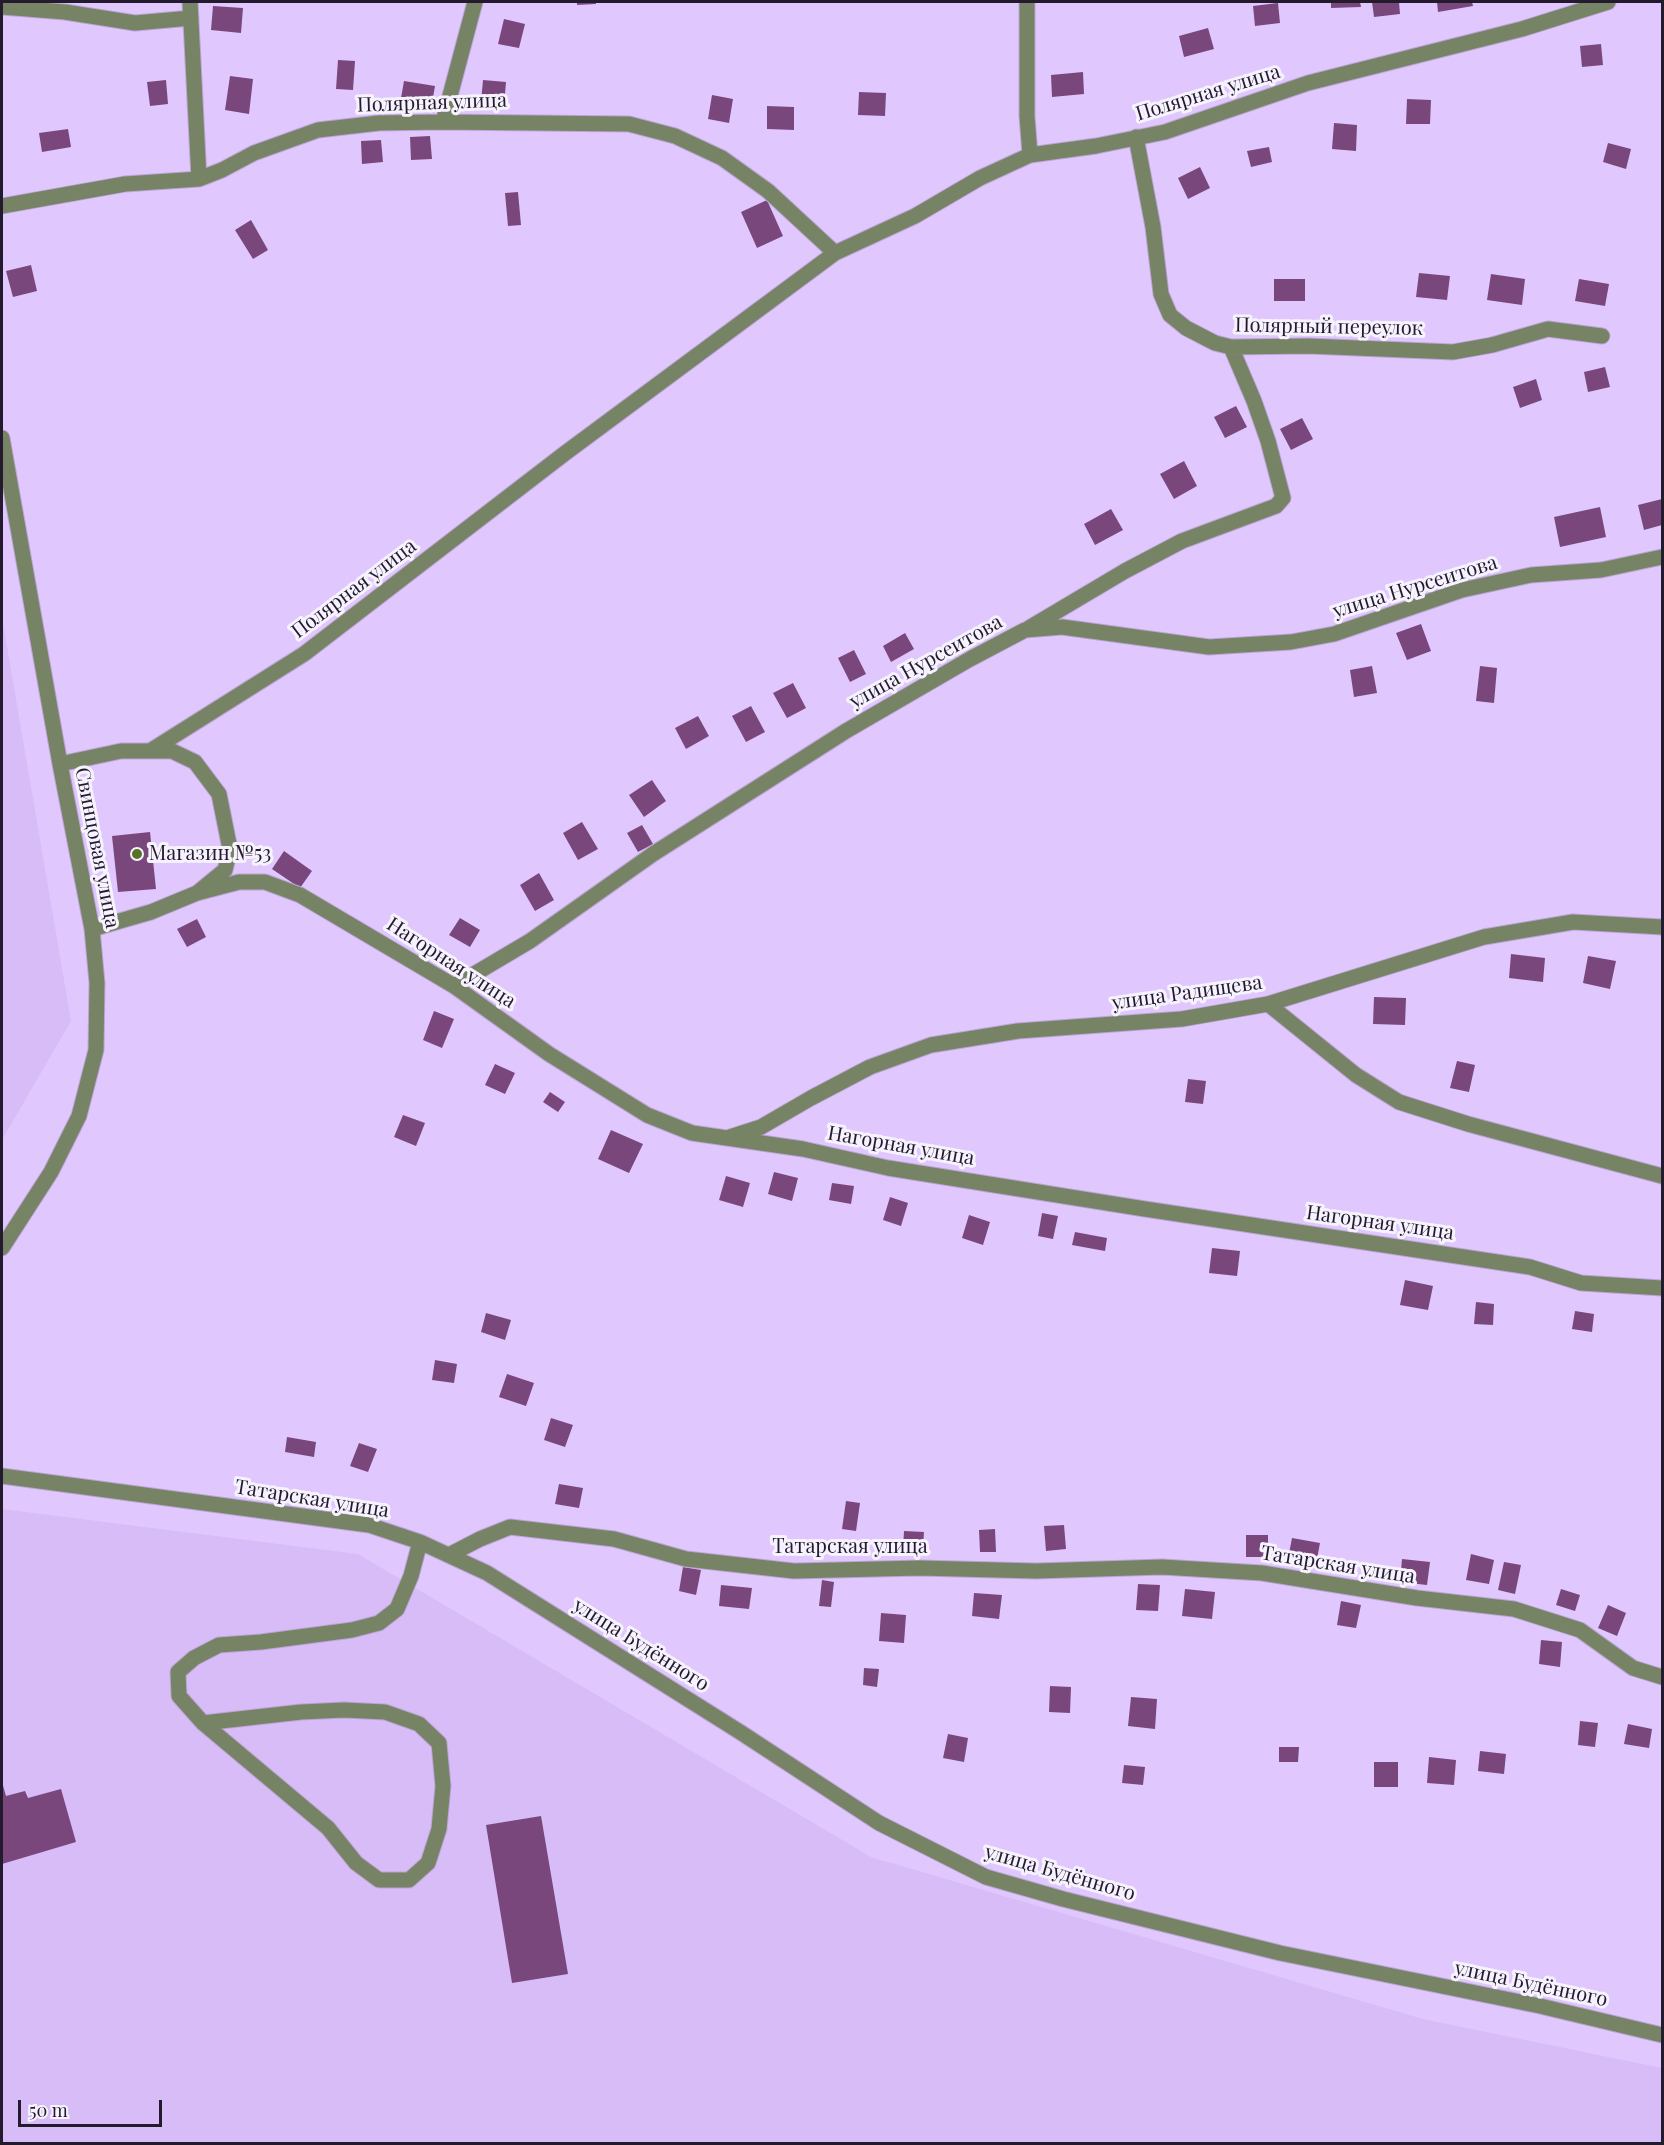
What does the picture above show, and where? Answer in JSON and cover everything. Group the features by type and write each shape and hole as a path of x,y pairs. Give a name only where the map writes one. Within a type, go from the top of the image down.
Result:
{"street":[{"path":"190,2 199,179"},
{"path":"443,122 475,2"},
{"path":"1027,2 1027,116 1030,155"},
{"name":"Полярная улица","path":"150,751 304,654 564,454 835,253 915,216 980,178 1030,155 1096,146 1165,132 1308,83 1522,29 1608,2"},
{"path":"2,7 66,12 135,23 191,18"},
{"name":"Полярная улица","path":"2,206 125,184 199,179 254,153 318,130 379,123 629,124 675,136 722,158 768,191 835,253"},
{"name":"Полярный переулок","path":"1136,137 1153,227 1161,294 1170,315 1186,328 1215,343 1231,347 1308,346 1453,351 1492,345 1548,329 1602,336"},
{"path":"1025,630 1182,541 1276,506 1283,498 1268,441 1231,347"},
{"name":"Свинцовая улица","path":"2,438 5,480 92,929 97,983 96,1050 79,1116 51,1172 2,1248"},
{"name":"улица Нурсеитова","path":"454,986 530,941 653,854 846,731 969,659 1025,630 1062,627 1209,647 1291,642 1334,634 1462,590 1531,575 1601,570 1662,557"},
{"path":"60,764 121,751 172,751 195,762 219,794 230,849 225,870 196,893 151,912 92,929"},
{"name":"Нагорная улица","path":"196,893 240,882 265,882 300,895 454,986 549,1054 646,1115 692,1133 803,1149 888,1168 1530,1267 1581,1283 1662,1288"},
{"name":"улица Радищева","path":"728,1138 761,1127 870,1068 931,1045 1018,1031 1182,1019 1268,1004 1484,937 1573,922 1662,927"},
{"path":"1268,1004 1356,1075 1399,1102 1468,1124 1662,1176"},
{"name":"Татарская улица","path":"2,1476 369,1525 420,1542 449,1555 510,1527 614,1539 686,1560 794,1571 919,1568 1036,1571 1162,1567 1262,1573 1417,1598 1514,1609 1580,1630 1633,1668 1662,1677"},
{"path":"203,1724 301,1712 344,1710 385,1712 419,1724 439,1743 443,1786 439,1829 428,1863 409,1880 379,1880 356,1863 319,1821 203,1724 179,1696 178,1672 194,1658 219,1645 352,1630 380,1623 397,1610 411,1576 420,1542"},
{"name":"улица Будённого","path":"449,1555 487,1573 565,1621 879,1823 986,1877 1075,1902 1280,1953 1540,2006 1662,2035"}],"shaded area":[{"path":"2,617 71,1021 2,1140"},
{"path":"2,1509 358,1554 871,1857 1423,2019 1662,2068 1662,2144 2,2144"}],"building":[{"path":"577,2 596,2 596,4 577,5"},
{"path":"1331,2 1360,2 1361,7 1331,8"},
{"path":"1372,2 1399,2 1400,14 1374,17"},
{"path":"1437,2 1472,2 1473,6 1438,12"},
{"path":"1278,3 1280,23 1255,26 1253,6"},
{"path":"213,6 243,8 241,33 211,30"},
{"path":"504,19 525,24 519,48 498,44"},
{"path":"1208,28 1214,49 1184,57 1179,36"},
{"path":"1601,44 1603,65 1582,67 1580,46"},
{"path":"338,60 355,61 353,90 336,89"},
{"path":"1083,72 1084,94 1052,97 1051,75"},
{"path":"230,76 253,79 249,114 225,110"},
{"path":"166,80 168,104 150,106 147,82"},
{"path":"483,80 506,82 504,105 481,102"},
{"path":"404,81 435,86 431,109 400,104"},
{"path":"859,92 886,93 885,116 858,115"},
{"path":"712,95 733,99 729,123 708,119"},
{"path":"1407,99 1431,100 1430,124 1406,124"},
{"path":"767,106 794,107 794,130 767,129"},
{"path":"1334,123 1357,125 1356,151 1332,149"},
{"path":"68,129 71,147 42,152 39,133"},
{"path":"430,136 432,159 411,160 410,137"},
{"path":"381,140 383,162 362,164 361,141"},
{"path":"1608,143 1631,149 1626,169 1603,162"},
{"path":"1269,147 1272,162 1251,167 1247,151"},
{"path":"1200,167 1210,188 1188,199 1178,178"},
{"path":"518,192 521,225 508,226 505,193"},
{"path":"767,200 783,236 757,248 741,212"},
{"path":"251,220 268,250 253,259 235,230"},
{"path":"31,265 37,291 13,297 6,271"},
{"path":"1419,273 1450,276 1447,300 1416,297"},
{"path":"1491,274 1525,279 1522,305 1487,300"},
{"path":"1274,279 1305,279 1305,301 1274,301"},
{"path":"1579,279 1609,284 1605,306 1575,301"},
{"path":"1605,367 1610,387 1588,392 1584,372"},
{"path":"1536,379 1542,400 1520,408 1513,387"},
{"path":"1236,406 1247,427 1225,438 1214,417"},
{"path":"1302,418 1313,439 1291,450 1280,429"},
{"path":"1184,461 1197,486 1174,499 1160,474"},
{"path":"1662,499 1662,525 1644,530 1638,505"},
{"path":"1600,507 1606,537 1560,547 1554,517"},
{"path":"1111,509 1123,530 1095,545 1084,524"},
{"path":"1421,624 1431,651 1407,660 1396,633"},
{"path":"905,633 914,649 891,662 883,646"},
{"path":"854,650 866,674 850,682 838,658"},
{"path":"1372,666 1377,693 1354,697 1350,670"},
{"path":"1480,666 1497,668 1494,703 1476,701"},
{"path":"793,683 806,708 787,718 773,693"},
{"path":"751,706 765,732 746,742 732,716"},
{"path":"698,716 709,736 686,749 675,728"},
{"path":"652,780 666,801 644,817 629,795"},
{"path":"582,822 598,849 578,860 563,833"},
{"path":"642,825 653,844 638,852 627,833"},
{"path":"150,832 156,889 118,892 112,836"},
{"path":"284,851 312,871 300,888 272,869"},
{"path":"539,873 554,900 535,911 520,885"},
{"path":"460,918 480,930 470,947 449,935"},
{"path":"197,919 206,937 187,947 177,929"},
{"path":"1511,954 1545,958 1543,982 1509,978"},
{"path":"1588,956 1616,961 1610,989 1583,983"},
{"path":"1374,997 1406,998 1405,1025 1373,1024"},
{"path":"434,1011 454,1019 442,1048 423,1040"},
{"path":"1457,1061 1475,1065 1469,1092 1450,1088"},
{"path":"495,1064 515,1073 505,1094 485,1085"},
{"path":"1188,1079 1206,1081 1203,1104 1185,1102"},
{"path":"550,1092 565,1102 558,1112 543,1102"},
{"path":"403,1115 425,1123 416,1146 394,1137"},
{"path":"611,1130 643,1144 629,1173 598,1159"},
{"path":"774,1172 798,1178 792,1201 768,1194"},
{"path":"726,1176 750,1183 743,1207 719,1200"},
{"path":"832,1183 854,1186 851,1204 829,1200"},
{"path":"890,1197 908,1203 901,1226 883,1220"},
{"path":"1042,1213 1058,1216 1053,1239 1038,1236"},
{"path":"969,1215 990,1222 983,1245 962,1238"},
{"path":"1075,1232 1107,1238 1105,1251 1072,1245"},
{"path":"1212,1248 1240,1251 1237,1276 1209,1273"},
{"path":"1405,1280 1433,1286 1428,1310 1400,1305"},
{"path":"1476,1302 1494,1304 1493,1325 1474,1324"},
{"path":"1575,1311 1594,1314 1592,1332 1572,1329"},
{"path":"486,1313 511,1320 505,1340 481,1332"},
{"path":"435,1360 457,1364 454,1383 432,1380"},
{"path":"507,1374 534,1383 526,1406 499,1397"},
{"path":"551,1418 573,1425 565,1447 544,1440"},
{"path":"287,1437 316,1442 314,1457 285,1452"},
{"path":"359,1443 377,1449 368,1472 350,1466"},
{"path":"559,1484 583,1488 579,1508 555,1504"},
{"path":"846,1501 860,1503 856,1531 842,1529"},
{"path":"1064,1525 1066,1549 1046,1551 1044,1526"},
{"path":"995,1529 996,1552 980,1552 979,1530"},
{"path":"904,1531 924,1532 923,1549 903,1549"},
{"path":"1246,1535 1268,1535 1268,1557 1246,1557"},
{"path":"1292,1538 1320,1543 1315,1569 1287,1564"},
{"path":"1471,1554 1494,1560 1489,1584 1466,1580"},
{"path":"1402,1559 1430,1562 1427,1585 1400,1582"},
{"path":"1504,1562 1521,1565 1515,1594 1498,1590"},
{"path":"683,1567 701,1570 696,1595 679,1591"},
{"path":"822,1580 834,1582 831,1607 819,1606"},
{"path":"1138,1584 1160,1585 1158,1611 1136,1610"},
{"path":"721,1585 752,1588 749,1609 719,1606"},
{"path":"1185,1589 1215,1592 1212,1619 1182,1616"},
{"path":"1561,1589 1580,1595 1575,1611 1556,1605"},
{"path":"974,1593 1002,1595 999,1619 972,1616"},
{"path":"1341,1601 1361,1605 1356,1628 1337,1625"},
{"path":"1608,1605 1626,1613 1617,1636 1598,1628"},
{"path":"881,1613 906,1615 904,1643 879,1641"},
{"path":"1541,1640 1562,1642 1560,1667 1539,1664"},
{"path":"864,1668 879,1669 877,1687 863,1685"},
{"path":"1050,1686 1071,1687 1070,1713 1049,1712"},
{"path":"1131,1697 1157,1699 1155,1729 1128,1726"},
{"path":"1580,1721 1598,1723 1595,1747 1578,1745"},
{"path":"1628,1724 1652,1729 1649,1748 1624,1744"},
{"path":"948,1734 968,1738 964,1762 943,1758"},
{"path":"1279,1747 1299,1747 1298,1762 1279,1762"},
{"path":"1480,1751 1506,1754 1504,1774 1478,1771"},
{"path":"1429,1757 1456,1760 1454,1785 1427,1783"},
{"path":"1374,1762 1398,1762 1398,1787 1374,1787"},
{"path":"1124,1765 1145,1767 1143,1785 1122,1783"},
{"path":"2,1782 6,1796 25,1791 28,1798 61,1789 76,1842 2,1864"},
{"path":"541,1816 568,1974 512,1983 486,1825"}],"place":[{"name":"Магазин №53","path":"137,854"}]}
